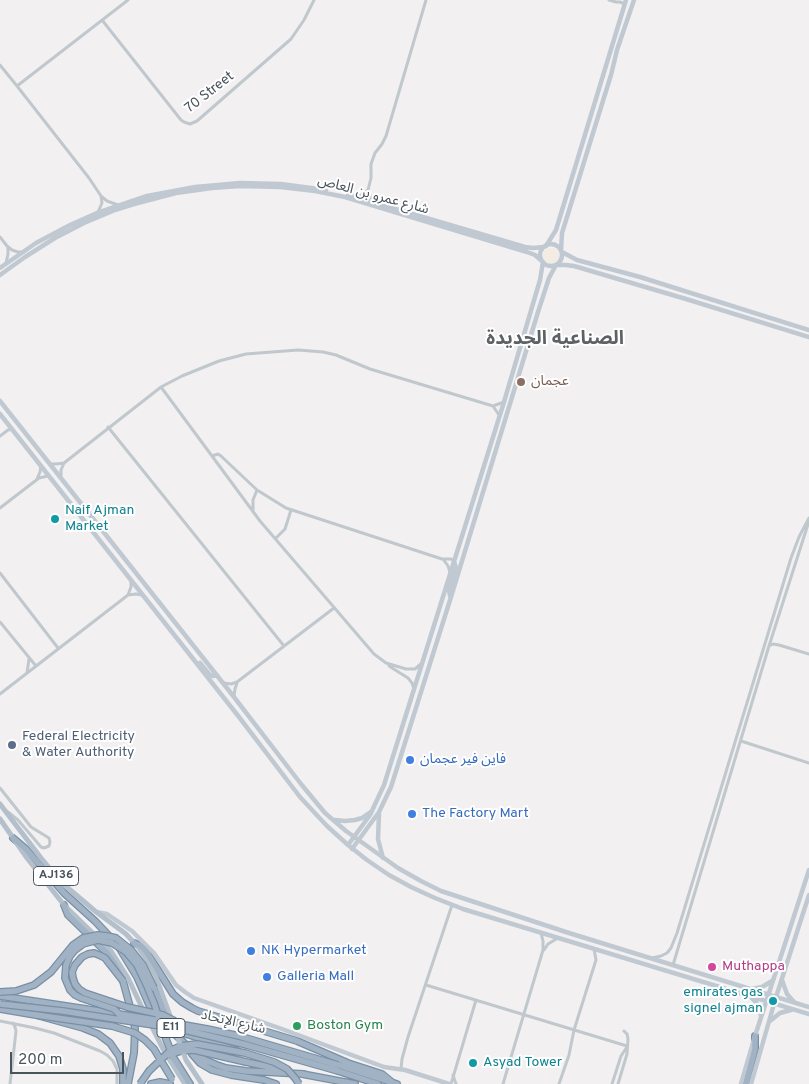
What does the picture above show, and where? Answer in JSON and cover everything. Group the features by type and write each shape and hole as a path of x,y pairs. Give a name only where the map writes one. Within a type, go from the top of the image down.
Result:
{"highway":[{"path":"13,838 26,849 64,893 110,936 129,962 154,1014 188,1048 200,1063 212,1070 276,1084"},
{"path":"64,905 68,915 107,953 123,981 135,1028 134,1053 128,1084"},
{"path":"0,992 16,991 34,985 50,972 73,945 83,938 98,935 116,938 131,950 143,965 165,1017 186,1034 238,1051"},
{"path":"119,1014 114,1009 78,997 68,987 65,978 66,965 73,952 83,944 98,940 112,943 120,947 132,958 147,986 173,1057 190,1084"},
{"path":"134,943 146,951 174,994 192,1008 297,1041 382,1074 395,1083"},
{"path":"123,981 104,958 94,953 82,957 72,972 75,984 85,993 127,1007 163,1015 173,1020 178,1029"},
{"name":"شارع الإتحاد","path":"0,996 119,1014 395,1083"},
{"name":"شارع الإتحاد","path":"0,1004 63,1011 178,1029"},
{"path":"0,1009 112,1026 135,1033 149,1044 173,1082"},
{"path":"36,1015 89,1030 104,1038 119,1056 123,1069 123,1084"},
{"path":"746,1084 755,1036"},
{"path":"140,1084 170,1051 197,1044 238,1051 267,1059 281,1065 292,1074 299,1084"},
{"path":"188,1048 210,1063 226,1068 304,1074"},
{"path":"164,1057 181,1051 194,1050 355,1084"},
{"name":"شارع الإتحاد","path":"338,1068 378,1084"},
{"path":"151,1084 173,1082"}],"main road":[{"path":"350,847 379,812 391,787 547,282 550,274 562,259 562,233 634,0"},
{"path":"625,29 623,26 628,10 626,2"},
{"path":"357,839 384,786 504,402 540,280 543,262 541,254 556,230 626,2"},
{"name":"شارع عمرو بن العاص","path":"2,266 56,232 118,205 170,191 240,183 310,187 356,197 529,248 545,246"},
{"name":"شارع عمرو بن العاص","path":"0,275 25,256 55,238 115,210 176,194 240,186 280,187 342,196 527,252 535,255 543,262"},
{"path":"545,246 555,245 561,251 577,260 640,277 809,330"},
{"path":"543,262 550,266 566,264 574,266 809,337"},
{"path":"750,318 763,320 765,319 764,315"},
{"path":"779,328 780,324 795,325"},
{"path":"0,401 224,683 301,784 332,819 357,839 384,859 421,881 452,895 809,1007"},
{"path":"0,414 300,797 322,822 372,864 421,892 452,905 593,948 602,955 748,995 809,1014"},
{"path":"490,467 486,461 492,437"},
{"path":"451,597 449,590 456,568 454,561"},
{"path":"183,646 192,653 210,674 213,676 217,675"},
{"name":"AJ136","path":"0,804 41,858 62,882 95,911 126,934 148,961 178,1029 186,1060 202,1084"},
{"path":"332,819 344,822 356,820 373,810"},
{"path":"379,812 378,840 384,859"},
{"name":"AJ136","path":"0,819 32,865 64,905 111,951 128,978 164,1051 185,1084"},
{"path":"741,1084 768,994 809,870"},
{"path":"752,1084 774,1003 809,897 805,891 809,877"},
{"path":"95,911 107,914 132,931 154,953 176,985 194,998 384,1067 401,1069 450,1084"},
{"path":"782,978 787,994 795,1003"},
{"path":"750,989 762,987 773,980"},
{"path":"748,995 760,1009 761,1018"},
{"path":"769,1022 783,1012 796,1010"}],"street":[{"path":"18,86 128,0"},
{"name":"70 Street","path":"102,20 181,120 190,124 204,115 291,39 304,20 314,0"},
{"path":"373,202 368,190 371,178 371,164 375,153 386,136 426,0"},
{"path":"609,0 626,2"},
{"path":"616,2 623,11"},
{"path":"0,65 101,196 107,201 118,205"},
{"path":"356,197 368,190"},
{"path":"97,213 102,203 101,196"},
{"path":"0,237 15,251 24,252"},
{"path":"2,266 8,258 8,246"},
{"path":"62,478 61,470 64,463 161,387 182,376 246,354 304,350 318,351 493,406 500,415"},
{"path":"161,387 253,511 334,608 374,654 408,678 414,689"},
{"path":"493,406 504,402"},
{"path":"108,427 284,646"},
{"path":"0,436 13,429"},
{"path":"212,456 218,454 221,456 257,490 291,510 454,561"},
{"path":"50,464 64,463"},
{"path":"37,479 41,464"},
{"path":"0,508 37,479 49,476"},
{"path":"253,511 253,500 257,490"},
{"path":"276,538 285,529 291,510"},
{"path":"673,965 809,519"},
{"path":"651,958 667,953 677,933 791,558 809,519"},
{"path":"442,558 450,572"},
{"path":"0,573 58,648"},
{"path":"128,595 131,587 130,579"},
{"path":"0,694 128,595 144,596"},
{"path":"224,683 231,684 237,682 334,608"},
{"path":"0,622 36,666"},
{"path":"773,636 778,645"},
{"path":"769,646 773,644 809,654"},
{"path":"26,674 29,658"},
{"path":"386,663 409,670 418,667 422,663"},
{"path":"234,697 237,682"},
{"path":"741,741 809,763"},
{"path":"0,788 32,828 48,838 49,846 41,847 18,820 5,811"},
{"path":"401,1069 404,1052 452,905"},
{"path":"503,1084 543,950 544,941 541,932"},
{"path":"677,933 682,934"},
{"path":"543,950 548,944 558,938"},
{"path":"559,1084 596,960 593,948"},
{"path":"596,960 602,955"},
{"path":"426,984 627,1046"},
{"path":"450,1084 476,1000"},
{"path":"0,1021 24,1025 72,1039 108,1055 117,1069 117,1084"},
{"path":"10,1084 16,1031 12,1023"},
{"path":"16,1031 24,1025"},
{"path":"618,1084 626,1058 628,1039 624,1031"},
{"path":"612,1084 622,1052 627,1046"},
{"path":"453,1075 456,1084"}],"sand":[{"path":"551,248 557,250 559,256 557,262 551,264 545,262 543,256 545,250"}],"place":[{"name":"عجمان","path":"521,382"},
{"name":"Naif Ajman Market","path":"55,519"},
{"name":"Federal Electricity & Water Authority","path":"12,745"},
{"name":"فاين فير عجمان","path":"410,760"},
{"name":"The Factory Mart","path":"412,814"},
{"name":"NK Hypermarket","path":"251,951"},
{"name":"Muthappa","path":"712,967"},
{"name":"Galleria Mall","path":"267,977"},
{"name":"emirates gas signel ajman","path":"773,1001"},
{"name":"Boston Gym","path":"297,1026"},
{"name":"Asyad Tower","path":"473,1063"}],"district":[{"name":"الصناعية الجديدة","path":"555,340"}]}
